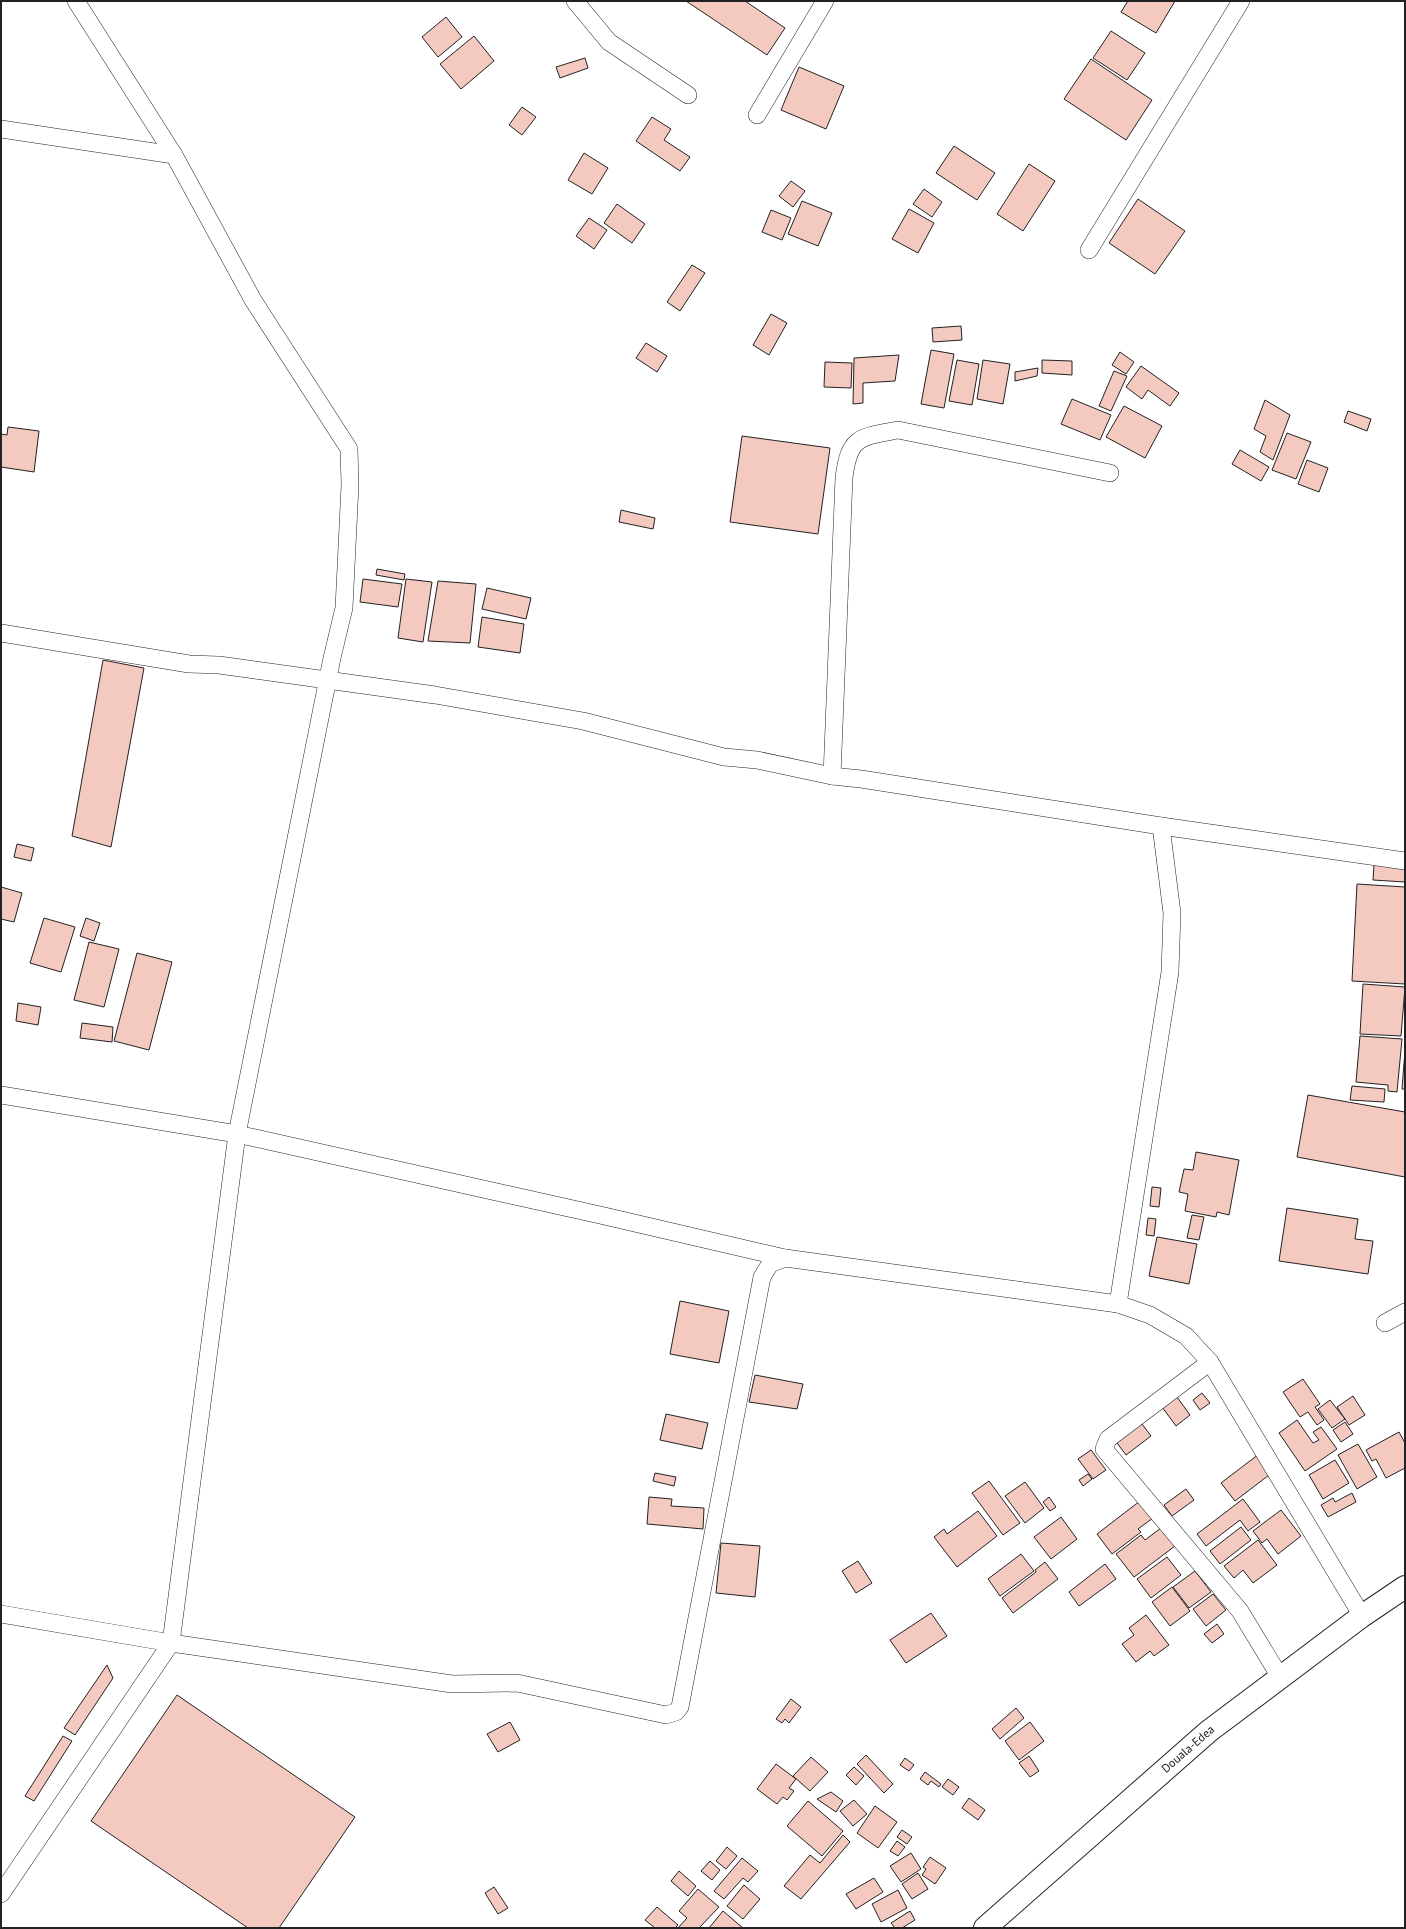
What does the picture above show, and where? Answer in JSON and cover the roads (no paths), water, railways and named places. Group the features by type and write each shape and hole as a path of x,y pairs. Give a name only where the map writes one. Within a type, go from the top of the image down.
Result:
{"highway":[{"name":"Douala-Edea","path":"985,1928 1209,1731 1362,1616 1405,1587"}],"street":[{"path":"1,1894 171,1643 237,1134 344,608 350,485 349,449 253,300 174,154 76,1"},
{"path":"575,1 609,42 688,95"},
{"path":"757,115 825,1"},
{"path":"1089,250 1241,1"},
{"path":"1,129 174,154"},
{"path":"832,776 844,478 846,459 854,444 867,436 898,430 1110,473"},
{"path":"1,633 189,664 219,665 329,679 435,695 582,721 724,757 758,760 832,776 862,779 1161,826 1405,861"},
{"path":"1118,1304 1170,972 1172,913 1161,826"},
{"path":"1,1095 237,1134 785,1258 1118,1304 1150,1315 1186,1336 1210,1362 1362,1616"},
{"path":"1,1614 171,1643 452,1684 517,1684 666,1715 676,1712 680,1707 762,1277 770,1264 785,1258"},
{"path":"1385,1324 1405,1312"},
{"path":"1210,1362 1108,1439 1104,1449 1235,1606 1280,1677"}]}
